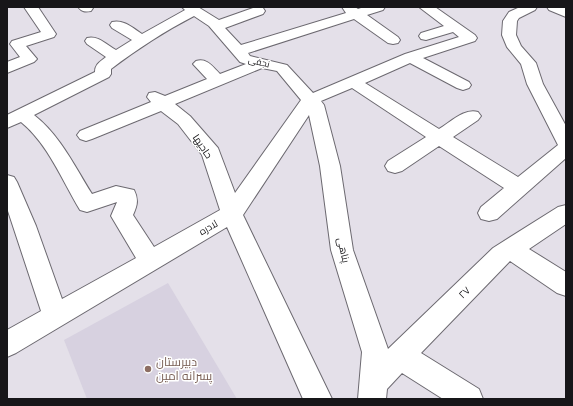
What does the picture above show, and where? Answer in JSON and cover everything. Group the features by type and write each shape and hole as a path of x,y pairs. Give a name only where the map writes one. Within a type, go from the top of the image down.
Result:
{"street":[{"path":"7,68 29,59 17,44 48,34 31,7"},
{"path":"15,119 103,74 103,67 142,40 191,16 217,7"},
{"path":"238,51 351,10 378,7"},
{"path":"318,399 232,214 310,100 410,57 470,38 426,7"},
{"path":"530,7 514,15 510,21 509,35 514,47 528,63 535,84 559,117 566,143"},
{"path":"351,10 394,40"},
{"path":"217,26 258,11"},
{"name":"نجفی","path":"191,16 217,26 244,59 282,68 310,100"},
{"path":"117,25 142,40"},
{"path":"426,36 455,28"},
{"path":"92,41 116,57"},
{"path":"410,57 463,85"},
{"path":"86,135 158,99 217,80 261,63"},
{"path":"201,64 217,80"},
{"path":"353,82 519,188"},
{"name":"حاجیها","path":"158,99 184,120 211,153 232,214"},
{"name":"پناهی","path":"310,100 315,106 330,166 342,250 376,352 372,391"},
{"path":"395,166 472,116"},
{"path":"15,119 38,127 53,148 87,204 116,194 127,196 127,205 122,216 150,261"},
{"path":"489,213 566,148"},
{"path":"7,182 25,226 55,316"},
{"name":"لادره","path":"7,344 232,214"},
{"name":"۲۷","path":"372,391 400,356 501,255 561,223"},
{"path":"510,250 566,285"},
{"path":"400,356 469,399"}],"shaded area":[{"name":"دبیرستان پسرانه امین","path":"168,283 237,399 87,399 64,340"}],"place":[{"name":"دبیرستان پسرانه امین","path":"148,369"}]}
